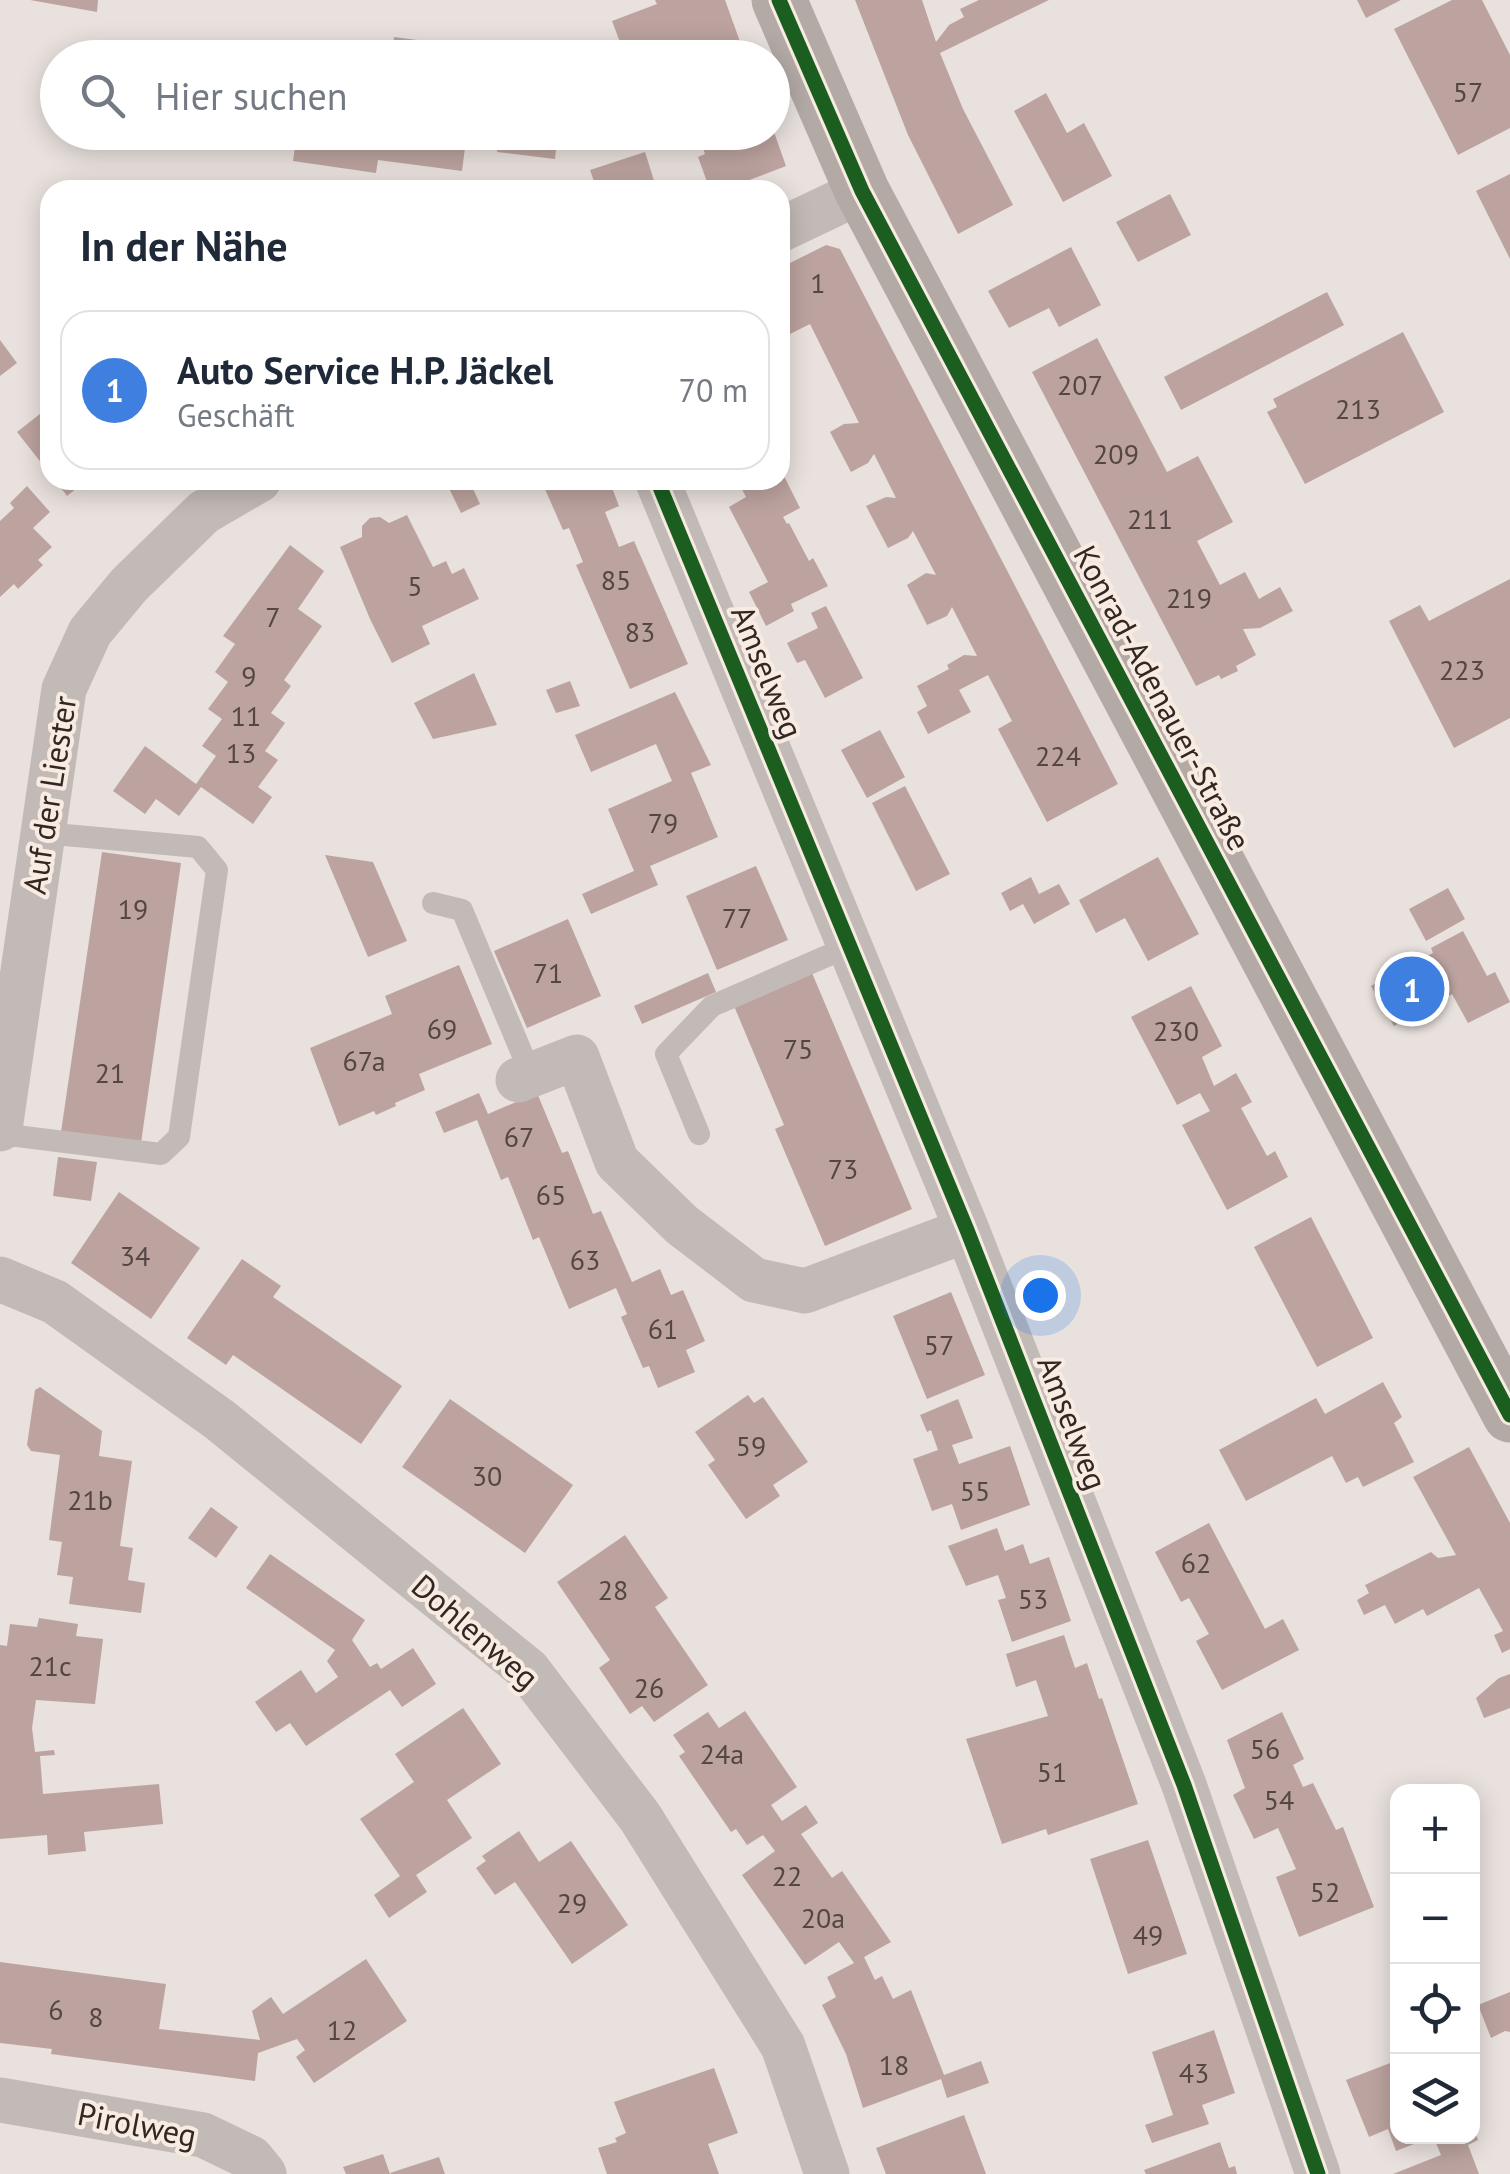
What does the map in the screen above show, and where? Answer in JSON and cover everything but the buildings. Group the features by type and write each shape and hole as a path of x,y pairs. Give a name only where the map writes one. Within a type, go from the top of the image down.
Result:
{"street":[{"name":"Konrad-Adenauer-Straße","path":"778,0 862,190 1510,1415"},
{"path":"790,225 862,190"},
{"name":"Auf der Liester","path":"0,1132 64,689 90,632 130,585 204,512 242,490"},
{"name":"Amselweg","path":"661,490 968,1230 1184,1786 1318,2174"},
{"path":"525,1078 577,1057 617,1162 682,1225 754,1280 805,1291 968,1230"},
{"name":"Dohlenweg","path":"0,1279 55,1302 220,1420 528,1670 640,1817 783,2046 827,2174"},
{"name":"Pirolweg","path":"0,2100 203,2135 252,2158 264,2174"}],"lane":[{"path":"0,1132 161,1154 179,1137 185,1099 217,870 198,847 43,833"},
{"path":"433,904 462,910 525,1078"},
{"path":"699,1134 666,1054 712,1006 850,946"}],"cycle path":[{"path":"779,0 862,191 1510,1415"},
{"path":"661,490 967,1230 1184,1785 1318,2174"}],"place":[{"name":"Auto Service H.P. Jäckel","path":"1412,989"}]}
